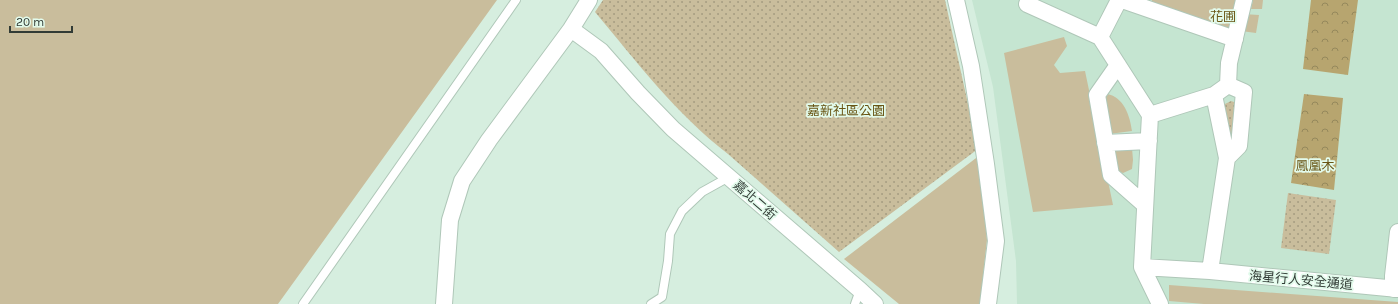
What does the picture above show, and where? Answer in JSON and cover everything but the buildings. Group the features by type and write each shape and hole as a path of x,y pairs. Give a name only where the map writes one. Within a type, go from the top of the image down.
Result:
{"street":[{"path":"444,304 450,220 462,181 489,140 571,29 589,0"},
{"path":"956,0 970,66 986,164 996,241 988,304"},
{"path":"1029,0 1027,4 1100,37 1150,115 1142,267 1160,304"},
{"path":"1100,37 1121,0 1151,5 1235,38"},
{"path":"1228,85 1229,63 1244,0"},
{"name":"嘉北二街","path":"571,29 601,51 638,93 673,129 729,177 857,297 875,304"},
{"path":"1118,65 1097,95 1111,175 1145,205"},
{"path":"1150,115 1214,94 1228,85"},
{"path":"1227,158 1240,146 1244,92 1228,85"},
{"path":"1210,271 1227,158 1214,94"},
{"path":"1105,143 1149,141"},
{"name":"海星行人安全通道","path":"1142,267 1210,271 1396,289 1393,276 1398,232"}],"lane":[{"path":"304,304 516,0"},
{"path":"651,304 662,297 668,261 670,234 682,211 702,192 729,177"}],"shaded area":[{"path":"972,0 1398,0 1398,304 1017,304 1016,261 993,87"}],"green space":[{"path":"0,0 497,0 278,304 0,304"},
{"name":"嘉新社區公園","path":"603,0 945,0 978,149 839,252 691,122 657,86 595,12"},
{"name":"花圃","path":"1152,0 1244,0 1235,37 1151,10"},
{"name":"花圃","path":"1253,0 1263,0 1262,9 1251,9"},
{"path":"1311,0 1358,0 1348,75 1303,69"},
{"path":"1243,14 1259,15 1256,33 1241,31"},
{"path":"1064,37 1067,46 1054,65 1060,73 1085,71 1113,205 1033,212 1004,53"},
{"path":"1107,94 1118,99 1122,103 1128,113 1132,131 1109,134 1104,98"},
{"name":"鳳凰木","path":"1304,94 1343,98 1334,190 1291,183"},
{"path":"1231,101 1240,104 1234,143 1228,140 1222,113 1225,104"},
{"path":"1111,148 1132,148 1132,169 1123,173 1116,170"},
{"path":"980,155 987,240 980,304 899,304 844,259"},
{"path":"1288,193 1336,200 1329,254 1281,248"},
{"path":"1169,285 1398,302 1398,304 1204,304 1169,301"}]}
